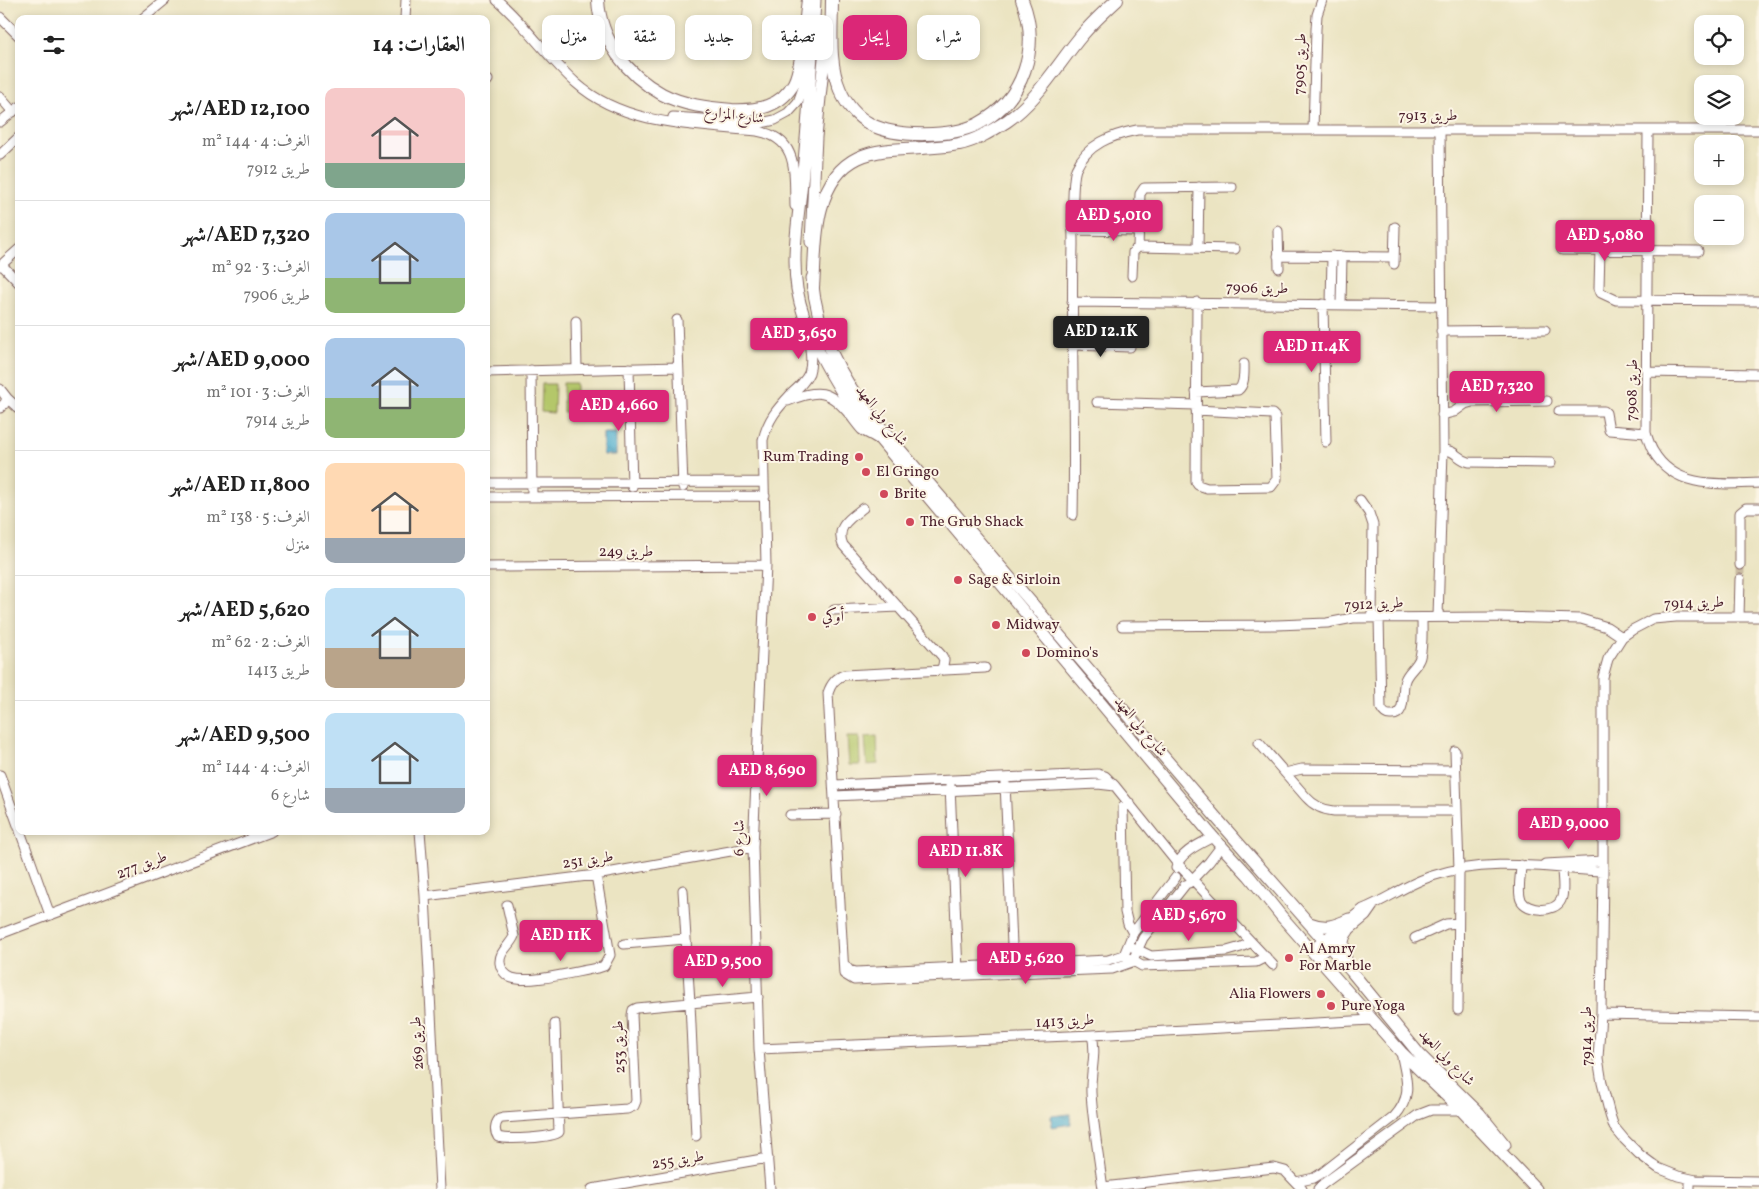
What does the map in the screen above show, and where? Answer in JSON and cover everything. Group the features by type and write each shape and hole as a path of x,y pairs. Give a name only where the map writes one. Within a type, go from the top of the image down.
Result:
{"highway":[{"path":"598,0 603,26 610,43 620,59 637,77 662,94 694,106 749,111 763,109 781,99 794,84 799,72 808,0"},
{"path":"831,0 833,73 841,92 853,111 871,124 899,132 928,134 949,133 977,124 997,110 1016,89 1027,66 1031,39 1028,13 1022,0"},
{"path":"813,288 821,209 834,178 850,162 876,151 960,144 986,134 1010,119 1034,96 1083,33 1117,0"}],"main road":[{"name":"شارع ولي العهد","path":"814,15 815,0"},
{"name":"شارع ولي العهد","path":"831,0 818,118 811,218 811,262 815,307 826,340 840,372 872,418 1351,971 1420,1055 1480,1114 1536,1189"},
{"name":"شارع ولي العهد","path":"812,60 810,103 797,225 795,260 797,288 803,315 814,343 846,399 1213,837 1222,845 1400,1052 1543,1189"},
{"path":"1213,837 1225,839 1255,870 1279,889"},
{"path":"1308,922 1316,926 1329,927 1348,925 1344,935 1343,950 1351,971"}],"street":[{"path":"146,15 157,3 165,0"},
{"path":"406,0 406,15"},
{"name":"شارع المزارع","path":"497,0 518,19 568,75 582,88 611,106 633,114 678,123 756,131 770,134 776,138 786,147 792,160 797,225"},
{"name":"طريق 7905","path":"1313,130 1316,29 1317,15 1322,0"},
{"path":"0,17 15,32"},
{"name":"شارع المزارع","path":"655,118 677,117 761,123 775,120 788,113 798,102 810,60"},
{"path":"0,97 15,109"},
{"path":"0,122 15,111"},
{"path":"1438,618 1442,450 1440,129"},
{"name":"طريق 7913","path":"1073,230 1076,170 1086,154 1099,142 1118,134 1137,130 1759,130"},
{"name":"طريق 7908","path":"1648,130 1646,433 1652,451 1664,465 1679,476 1694,482 1710,484 1759,483"},
{"path":"0,155 15,141"},
{"path":"1198,248 1199,187"},
{"path":"1132,276 1134,252 1138,247 1140,194 1144,188 1232,187"},
{"path":"1278,256 1342,256 1394,260 1395,228"},
{"path":"1073,515 1073,230 1139,231"},
{"path":"1278,231 1278,268"},
{"path":"1138,247 1235,249"},
{"path":"1562,250 1698,251"},
{"path":"1600,250 1599,288 1601,293 1616,300 1759,301"},
{"path":"15,252 1,266 15,279"},
{"path":"1326,442 1327,304 1332,256"},
{"path":"1341,304 1342,256"},
{"name":"طريق 7906","path":"1072,302 1441,306"},
{"path":"1098,402 1196,408 1272,414 1275,417 1277,479 1275,484 1271,487 1207,488 1198,485 1196,482 1196,408 1196,392 1197,302"},
{"name":"شارع 6","path":"770,1189 759,1049 753,847 766,565 762,451 766,426 783,403 803,383 808,373 810,351 803,315"},
{"path":"677,320 684,496"},
{"path":"576,321 577,369"},
{"path":"1442,331 1545,330"},
{"path":"1073,345 1130,347"},
{"path":"1196,392 1238,390 1242,388 1244,364"},
{"path":"490,372 678,367"},
{"path":"629,368 632,496"},
{"path":"530,370 532,497"},
{"path":"1647,372 1759,374"},
{"path":"0,389 15,405"},
{"path":"783,403 805,394 817,393 830,396 840,403 862,430 879,440"},
{"path":"0,408 7,398"},
{"path":"1442,415 1454,412 1465,404 1472,402 1547,400"},
{"path":"1559,411 1604,410 1609,430 1646,433"},
{"path":"1442,450 1452,451 1463,460 1469,462 1551,463"},
{"path":"490,483 764,482"},
{"path":"490,497 764,496"},
{"path":"1360,500 1369,513 1373,525 1380,702 1383,712 1391,715 1398,713 1402,708 1404,682 1409,672 1420,660 1422,618"},
{"path":"863,508 844,523 840,539 843,545 942,656 944,660 942,670"},
{"path":"1740,565 1740,513 1746,508 1759,508"},
{"name":"طريق 249","path":"490,567 766,565"},
{"path":"1739,617 1740,579"},
{"path":"834,610 899,607"},
{"name":"طريق 7914","path":"1759,617 1676,617 1653,620 1622,637 1608,659 1603,677 1603,870 1601,1014 1598,1058 1602,1083 1614,1126 1624,1140 1639,1154 1658,1168 1690,1179 1759,1181"},
{"name":"طريق 7912","path":"1122,626 1277,625 1327,623 1353,618 1581,620 1607,627 1622,637"},
{"path":"985,668 844,675 833,682 828,693 844,974 854,980 958,976 1119,958 1124,955 1133,933 1176,877 1177,863 1184,854 1213,837"},
{"path":"1259,743 1310,801 1324,809 1334,811 1457,812"},
{"path":"1455,751 1459,869 1458,1010"},
{"path":"1285,773 1291,770 1308,768 1455,770"},
{"path":"834,785 1098,774 1105,776 1130,803 1177,863 1273,965"},
{"path":"0,775 15,818"},
{"path":"1005,778 1013,969"},
{"path":"950,781 958,976"},
{"path":"834,796 1098,784 1115,786"},
{"path":"1130,803 1123,807 1125,912 1133,933"},
{"path":"790,815 836,814"},
{"path":"21,835 50,915"},
{"name":"طريق 277","path":"0,934 261,835"},
{"path":"420,835 425,896"},
{"path":"844,964 849,970 856,972 958,966 1013,969 1112,969 1132,962 1143,938 1185,885 1193,879 1222,845"},
{"name":"طريق 251","path":"425,896 596,875 753,847"},
{"path":"1540,865 1553,862 1603,861"},
{"path":"1314,954 1348,925 1368,914 1373,906 1396,891 1420,880 1459,869 1490,865 1540,865 1562,869 1603,870"},
{"path":"1521,865 1520,898 1524,904 1532,908 1550,908 1556,906 1561,900 1562,869"},
{"path":"507,905 514,936 503,952 500,962 505,973 510,977 526,980 604,966 610,954 596,875"},
{"path":"1176,877 1185,885"},
{"path":"683,890 696,1136"},
{"name":"طريق 269","path":"425,896 440,1189"},
{"path":"1415,938 1446,924 1458,923"},
{"path":"624,944 686,939"},
{"path":"1128,945 1151,956 1227,951 1250,942"},
{"path":"1124,955 1132,962 1142,966 1256,962 1266,957"},
{"path":"690,1003 758,997"},
{"name":"طريق 253","path":"555,1024 559,1113 560,1129 555,1135 502,1138 496,1134 499,1119 559,1113 627,1108 634,1106 636,1101 633,1010 690,1003"},
{"path":"1601,1014 1759,1017"},
{"name":"طريق 1413","path":"759,1049 1092,1035 1372,1020"},
{"path":"1092,1035 1095,1052 1091,1096 1103,1188 1274,1168 1285,1172 1299,1186 1322,1173 1394,1117 1402,1108 1407,1097 1408,1085 1400,1052"},
{"path":"1318,1189 1401,1126 1423,1112 1461,1110"},
{"path":"1394,1117 1401,1126"},
{"name":"طريق 255","path":"592,1189 768,1158"},
{"path":"1306,1189 1322,1173"},
{"path":"1690,1179 1690,1189"}],"green space":[{"path":"563,383 576,383 576,412 563,412"},
{"path":"542,384 555,384 554,413 541,412"},
{"path":"877,736 878,764 867,765 865,737"},
{"path":"847,737 859,737 860,765 849,765"}],"water":[{"path":"603,433 616,433 616,455 603,455"},
{"path":"1070,1114 1071,1124 1052,1127 1051,1116"}],"tunnel":[{"path":"1740,565 1740,579"}],"place":[{"name":"Rum Trading","path":"859,457"},
{"name":"El Gringo","path":"866,472"},
{"name":"Brite","path":"884,494"},
{"name":"The Grub Shack","path":"910,522"},
{"name":"Sage & Sirloin","path":"958,580"},
{"name":"أوكي","path":"812,617"},
{"name":"Midway","path":"996,625"},
{"name":"Domino's","path":"1026,653"},
{"name":"Al Amry For Marble","path":"1289,958"},
{"name":"Alia Flowers","path":"1321,994"},
{"name":"Pure Yoga","path":"1331,1006"}]}
